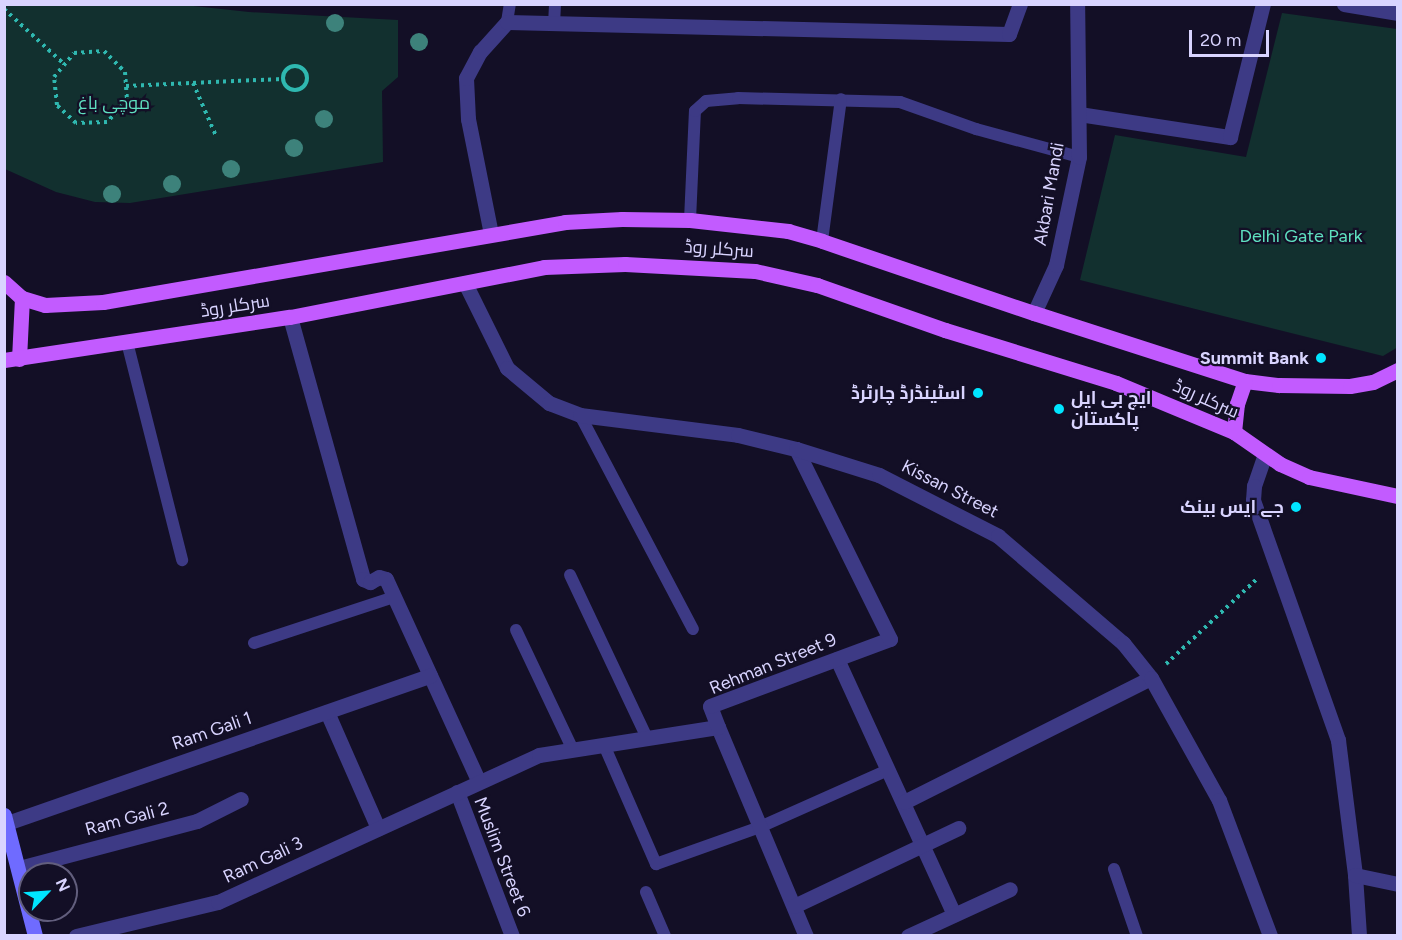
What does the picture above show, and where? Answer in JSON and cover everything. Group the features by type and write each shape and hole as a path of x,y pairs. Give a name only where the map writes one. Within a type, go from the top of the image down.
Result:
{"main road":[{"name":"سرکلر روڈ","path":"4,282 22,298 45,305 103,302 565,222 622,219 690,220 788,231 1245,381 1296,386 1350,386 1373,382 1398,370"},
{"name":"سرکلر روڈ","path":"12,359 290,317 544,267 593,264 700,266 764,272 817,285 945,330 1116,383 1234,432 1265,454 1309,477 1398,496"},
{"path":"12,359 22,298"},
{"path":"1234,432 1237,404 1245,381"},
{"path":"6,819 18,864"}],"street":[{"path":"491,234 468,119 466,78 480,52 507,22 1009,34 1020,4"},
{"name":"Akbari Mandi","path":"1034,313 1056,265 1079,157 1077,4"},
{"path":"1079,114 1230,137 1263,4"},
{"path":"1344,4 1398,13"},
{"name":"Kissan Street","path":"465,283 507,368 549,404 580,415 738,435 796,449 879,475 998,536 1123,643 1151,678 1218,800 1270,936"},
{"path":"290,317 363,579 370,582 383,577 479,782"},
{"name":"Rehman Street 9","path":"718,727 710,706 890,639 796,449"},
{"path":"1265,454 1254,486 1253,500 1338,740 1355,875 1359,936"},
{"path":"837,659 954,914"},
{"name":"Ram Gali 1","path":"6,819 430,676"},
{"path":"904,802 1151,678"},
{"path":"327,712 378,828"},
{"path":"457,792 539,755 718,727 806,936"},
{"name":"Ram Gali 3","path":"76,936 218,902 457,792"},
{"name":"Muslim Street 6","path":"457,792 512,936"},
{"name":"Ram Gali 2","path":"42,862 197,821 242,799"},
{"path":"794,906 923,847 958,828"},
{"path":"1355,875 1398,884"},
{"path":"908,936 1010,890"}],"lane":[{"path":"507,22 510,4"},
{"path":"554,24 555,4"},
{"path":"690,220 695,111 701,103 738,98 900,102 976,129 1079,157"},
{"path":"822,241 841,99"},
{"path":"128,342 182,560"},
{"path":"580,415 693,629"},
{"path":"570,575 647,738"},
{"path":"254,643 394,597"},
{"path":"516,630 573,750"},
{"path":"604,745 656,864 760,827 888,770"},
{"path":"1114,868 1137,936"},
{"path":"646,892 665,936"}],"path":[{"path":"4,9 64,64"},
{"path":"104,51 125,72 126,86 127,100 107,122 76,123 57,105 54,77 74,53 104,51"},
{"path":"294,66 305,71 307,77 306,83 295,90 289,89 283,79 284,72 294,66"},
{"path":"126,86 283,79"},
{"path":"193,83 216,136"},
{"path":"1151,678 1275,562"}],"green space":[{"name":"موچی باغ","path":"5,5 184,5 249,12 398,20 398,77 382,91 383,162 130,203 95,202 56,192 5,169"},
{"name":"Delhi Gate Park","path":"1282,13 1397,29 1398,347 1383,356 1080,280 1115,135 1246,157"}],"place":[{"name":"Summit Bank","path":"1321,358"},
{"name":"اسٹینڈرڈ چارٹرڈ","path":"978,393"},
{"name":"ایچ بی ایل پاکستان","path":"1059,409"},
{"name":"جے ایس بینک","path":"1296,507"}]}
